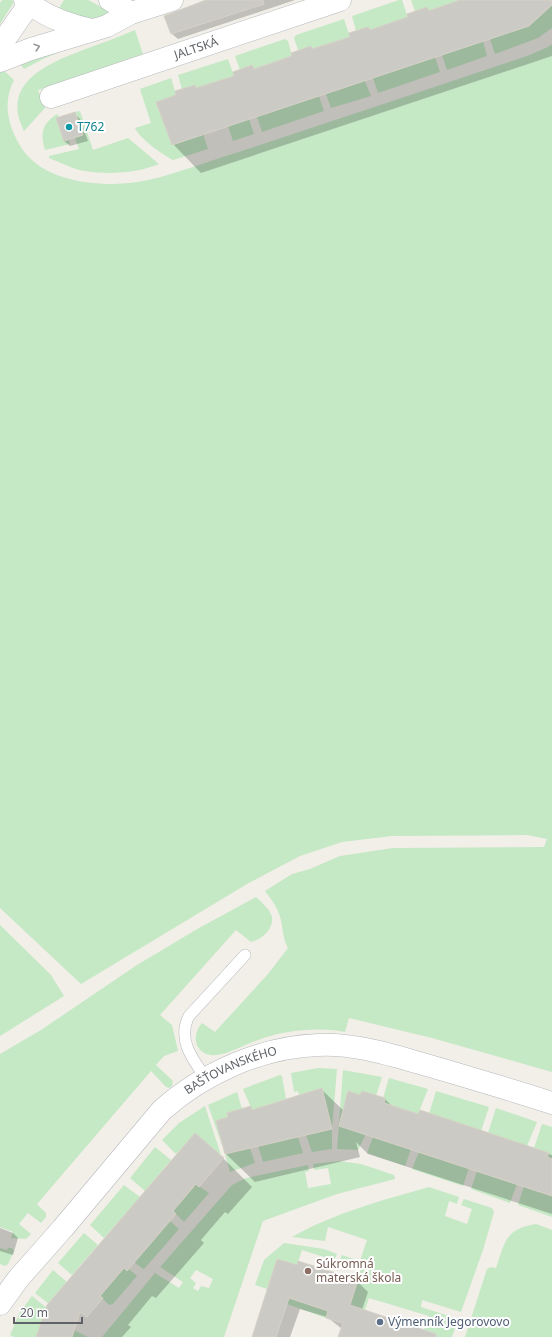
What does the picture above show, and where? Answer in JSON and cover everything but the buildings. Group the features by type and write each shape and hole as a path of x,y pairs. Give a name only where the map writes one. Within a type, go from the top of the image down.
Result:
{"street":[{"path":"110,0 137,7 172,0"},
{"name":"JALTSKÁ","path":"51,97 340,0"},
{"path":"0,46 29,1 51,16 79,28 92,30"},
{"path":"0,61 30,49 120,20 137,7"},
{"name":"BAŠŤOVANSKÉHO","path":"0,1304 18,1279 162,1110 177,1097 206,1078 236,1064 281,1049 319,1044 346,1046 386,1054 552,1103"}],"lane":[{"path":"206,1078 191,1057 184,1036 184,1028 189,1016 245,955"}],"green space":[{"path":"2,0 12,0 14,2 0,24 0,3"},
{"path":"64,0 88,0 116,15 85,20 59,8"},
{"path":"402,0 408,18 370,30 368,27 356,31 352,16"},
{"path":"411,0 460,0 428,11 427,7 415,11"},
{"path":"520,0 538,18 552,5 552,28 538,38 495,54 490,39"},
{"path":"344,19 350,37 312,49 311,46 298,50 294,38 296,35"},
{"path":"135,30 143,54 38,90 45,108 24,131 18,114 18,100 23,88 31,78 42,69 55,62"},
{"path":"285,39 288,41 292,56 254,69 252,65 240,70 235,56"},
{"path":"483,41 487,56 447,70 442,55"},
{"path":"552,44 552,1072 432,1038 349,1018 345,1032 334,1030 301,1030 268,1037 222,1054 210,1055 204,1053 200,1050 196,1040 198,1029 202,1023 215,1032 268,974 288,948 278,912 265,891 292,874 310,869 340,856 393,848 544,847 547,839 527,835 392,836 342,842 300,856 247,884 81,984 0,908 0,72 3,70 14,80 8,96 9,120 19,144 36,164 47,171 73,180 100,184 123,184 155,178 186,169 527,56"},
{"path":"65,50 24,69 19,62"},
{"path":"435,57 440,72 378,93 373,78"},
{"path":"228,59 234,76 196,88 194,85 182,89 178,75"},
{"path":"171,78 176,95 156,102 172,145 203,134 208,149 173,160 141,137 135,128 151,123 140,89"},
{"path":"365,81 371,96 331,108 326,94"},
{"path":"319,96 324,111 262,132 257,117"},
{"path":"80,111 93,150 128,138 159,164 128,172 105,173 83,171 49,158 49,156 79,149 75,138 83,135 75,112"},
{"path":"57,114 59,117 56,119 64,141 69,140 70,144 45,150 43,134 45,125"},
{"path":"249,119 254,134 233,141 228,126"},
{"path":"256,897 271,914 272,921 269,930 259,939 251,942 236,930 160,1015 172,1025 178,1051 164,1056 156,1065 173,1081 172,1086 169,1088 166,1087 151,1071 37,1204 46,1213 46,1217 41,1223 28,1213 19,1224 31,1234 26,1239 11,1238 13,1232 0,1227 0,1054 41,1030 137,965 199,928"},
{"path":"0,925 51,975 64,996 0,1036"},
{"path":"318,1068 337,1069 332,1129 322,1088 299,1095 298,1091 294,1092 291,1073"},
{"path":"343,1070 382,1077 376,1096 360,1095 348,1091 339,1125 366,1134 358,1150 337,1149"},
{"path":"280,1075 282,1076 286,1099 252,1110 243,1089"},
{"path":"389,1078 428,1089 418,1114 384,1103 385,1099 383,1098"},
{"path":"436,1091 489,1107 481,1131 429,1114"},
{"path":"237,1092 242,1109 227,1113 228,1117 216,1121 225,1154 208,1105"},
{"path":"205,1106 221,1155 195,1134 176,1154 162,1140 179,1123"},
{"path":"496,1108 537,1122 527,1146 488,1133"},
{"path":"542,1124 552,1127 552,1159 547,1157 549,1153 534,1148"},
{"path":"332,1129 332,1149 312,1152 306,1135"},
{"path":"298,1137 303,1153 263,1162 258,1146"},
{"path":"373,1137 411,1149 405,1166 367,1153"},
{"path":"155,1147 171,1160 145,1191 130,1178"},
{"path":"250,1148 255,1163 230,1172 225,1154"},
{"path":"419,1152 469,1168 463,1186 412,1169"},
{"path":"339,1161 361,1164 394,1175 395,1179 337,1194 263,1221 224,1337 102,1337 155,1273 179,1288 183,1282 160,1267 232,1185 246,1178 308,1165 309,1171 305,1172 308,1188 331,1184 328,1168 314,1170 313,1164","holes":["196,1270 213,1279 209,1288 201,1286 198,1291 193,1288 196,1283 190,1278"]},
{"path":"477,1171 517,1184 510,1203 471,1189"},
{"path":"196,1184 209,1193 184,1222 173,1211"},
{"path":"124,1185 140,1197 104,1238 90,1225"},
{"path":"524,1186 552,1196 552,1217 518,1205"},
{"path":"429,1187 459,1197 457,1204 449,1201 445,1216 467,1224 472,1209 461,1205 464,1199 492,1208 494,1212 483,1250 461,1312 422,1300 421,1307 458,1319 452,1337 435,1337 423,1333 429,1316 369,1298 356,1337 346,1317 361,1269 339,1262 342,1255 360,1261 367,1240 328,1227 325,1241 292,1237 308,1228 342,1214"},
{"path":"170,1221 179,1229 143,1269 134,1262"},
{"path":"536,1224 552,1230 552,1337 465,1337 487,1269 491,1267 496,1268 504,1244 512,1233 526,1226"},
{"path":"84,1233 98,1245 72,1275 58,1263"},
{"path":"284,1243 324,1249 337,1254 334,1260 302,1250 297,1265 277,1259 267,1289 255,1285 264,1260"},
{"path":"0,1248 7,1250 8,1248 12,1248 14,1251 8,1264 5,1266 0,1264"},
{"path":"124,1268 127,1271 129,1269 137,1276 113,1304 109,1305 100,1296"},
{"path":"53,1270 67,1282 49,1302 75,1324 35,1293"},
{"path":"32,1296 74,1330 42,1319 36,1337 14,1337 10,1335 20,1312"},
{"path":"289,1298 328,1311 326,1318 287,1304"},
{"path":"74,1330 88,1337 72,1337"}],"place":[{"name":"T762","path":"69,127"},
{"name":"Súkromná materská škola","path":"308,1271"},
{"name":"Výmenník Jegorovovo","path":"380,1322"}]}
